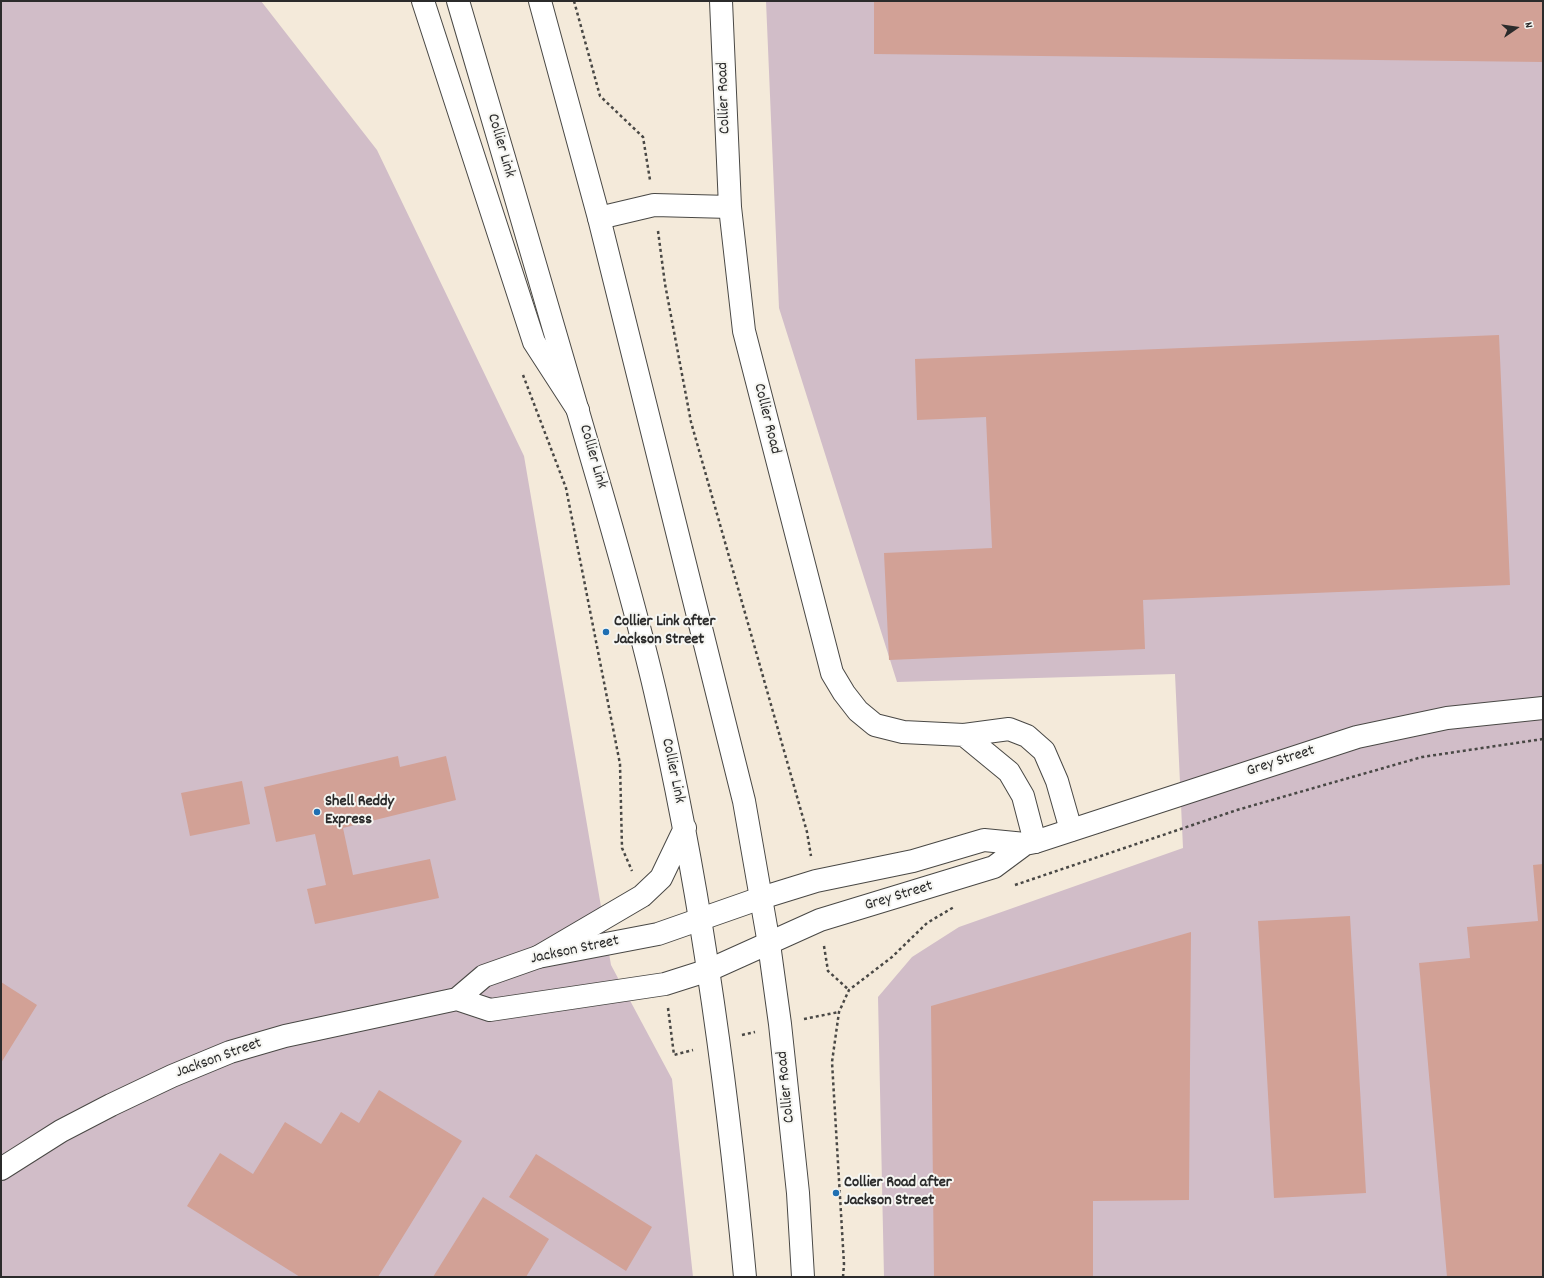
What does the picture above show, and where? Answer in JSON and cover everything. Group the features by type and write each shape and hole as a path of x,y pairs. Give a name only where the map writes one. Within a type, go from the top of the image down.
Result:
{"main road":[{"path":"423,1 534,342 578,410"},
{"name":"Collier Link","path":"458,1 624,571 655,690 685,828 700,920"},
{"path":"540,1 599,218 727,727 744,801 761,898"},
{"name":"Collier Road","path":"721,1 730,207 744,331 832,673 853,705 875,725 903,732 964,735 1009,729 1027,736 1044,751 1057,781 1071,830"},
{"path":"599,218 654,205 730,207"},
{"name":"Grey Street","path":"709,970 820,920 994,867 1030,843 1357,737 1447,718 1543,708"},
{"path":"964,735 1009,772 1023,796 1030,843"},
{"path":"538,957 642,896 661,878 685,828"},
{"name":"Grey Street","path":"700,920 761,898 816,881 913,861 984,840 1030,843"},
{"name":"Collier Road","path":"761,898 780,1024 798,1193 803,1277"},
{"path":"700,920 709,970 736,1176 745,1277"},
{"name":"Jackson Street","path":"1,1169 61,1131 111,1105 172,1076 230,1052 294,1034 457,999 484,976 538,957 658,934 700,920"},
{"path":"457,999 490,1010 664,984 709,970"}],"path":[{"path":"574,1 600,96 643,137 665,284 691,422 807,832"},
{"path":"522,372 566,488 620,764 622,848 642,896"},
{"path":"1015,885 1237,810 1422,757 1543,739"},
{"path":"843,1277 844,1264 832,1062 839,1012 849,990 892,957 927,923 957,906"},
{"path":"664,984 674,1055"}],"shaded area":[{"path":"1,1 261,1 377,150 524,456 611,965 672,1079 693,1277 1,1277"},
{"path":"766,1 1543,1 1543,1277 884,1277 878,997 912,957 959,927 1183,848 1175,674 897,682 779,308"}],"building":[{"path":"874,1 1543,1 1543,62 874,54"},
{"path":"1499,335 1510,585 1143,600 1145,649 889,660 884,553 992,548 986,417 917,420 915,359"},
{"path":"398,756 400,767 446,756 456,800 343,828 353,875 430,859 439,898 315,924 307,889 326,885 315,834 276,842 264,787"},
{"path":"242,781 250,824 190,836 181,793"},
{"path":"1543,864 1543,1277 1447,1277 1419,963 1470,958 1467,927 1538,921 1533,865"},
{"path":"1350,916 1366,1193 1274,1198 1258,921"},
{"path":"1191,932 1189,1200 1093,1201 1093,1277 934,1277 931,1006"},
{"path":"1,982 37,1005 1,1063"},
{"path":"379,1090 462,1141 378,1277 300,1277 187,1206 220,1153 253,1174 285,1122 321,1144 341,1112 359,1123"},
{"path":"536,1154 652,1227 626,1271 509,1197"},
{"path":"483,1197 549,1239 526,1277 433,1277"}],"place":[{"name":"Collier Link after Jackson Street","path":"606,632"},
{"name":"Shell Reddy Express","path":"317,812"},
{"name":"Collier Road after Jackson Street","path":"836,1193"}]}
